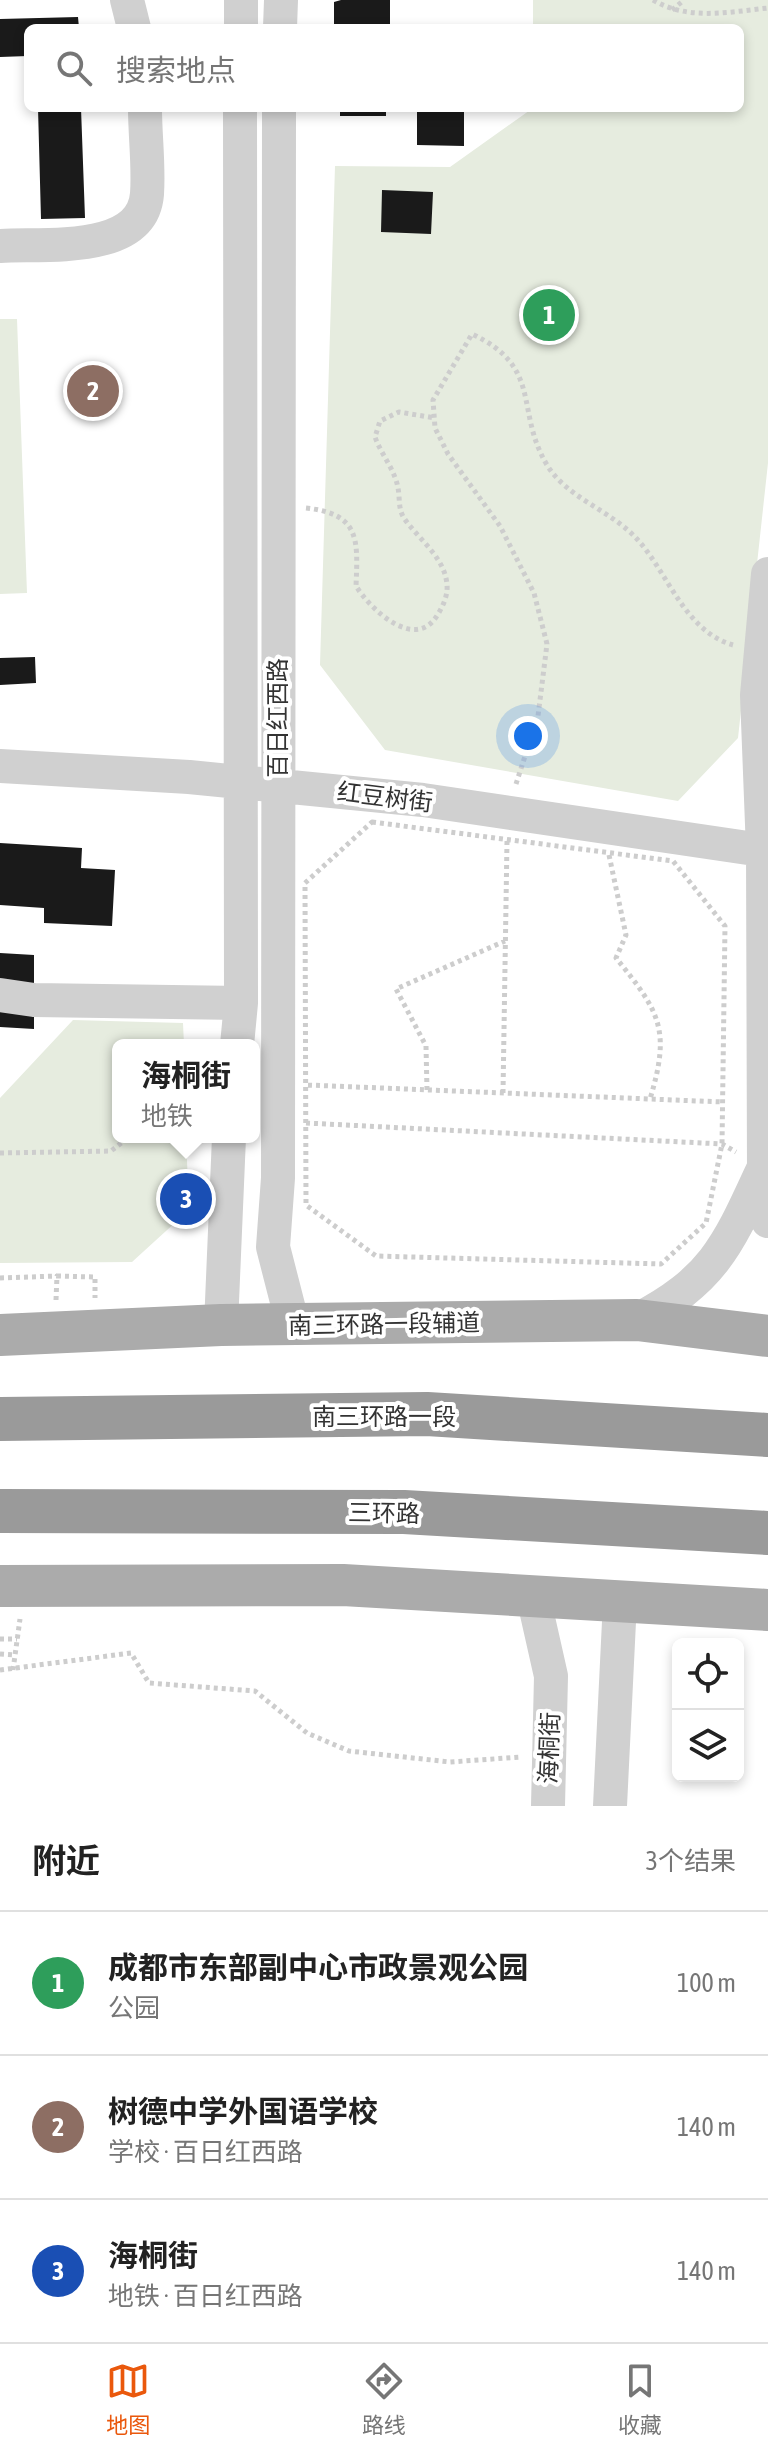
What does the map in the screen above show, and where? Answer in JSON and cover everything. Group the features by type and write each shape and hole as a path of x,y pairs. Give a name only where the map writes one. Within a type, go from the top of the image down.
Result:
{"highway":[{"name":"南三环路一段","path":"0,1419 427,1414 768,1435"},
{"name":"三环路","path":"0,1511 404,1512 768,1533"}],"main road":[{"name":"南三环路一段辅道","path":"0,1335 221,1325 637,1320 768,1336"},
{"path":"12,1586 343,1585 768,1610"}],"street":[{"path":"127,0 133,24"},
{"path":"241,0 241,24"},
{"path":"280,24 281,0"},
{"path":"0,246 112,239 134,224 147,197 145,112"},
{"name":"百日红西路","path":"238,1039 241,1003 240,112"},
{"name":"百日红西路","path":"279,112 278,1178 273,1247 293,1325"},
{"path":"768,574 764,653 757,695 766,851 764,1169 768,1221"},
{"name":"红豆树街","path":"0,766 277,785 508,826 766,851"},
{"path":"0,995 34,1000 241,1003"},
{"path":"221,1325 229,1143"},
{"path":"637,1320 674,1300 706,1272 723,1251 764,1169"},
{"name":"海桐街","path":"533,1596 551,1676 548,1806"},
{"path":"610,1806 620,1601"}],"path":[{"path":"653,0 671,11 710,15 768,8"},
{"path":"671,11 684,0"},
{"path":"503,1093 508,826 538,716 547,644 534,593 500,526 448,454 435,418 433,400 472,334 496,345 517,371 528,395 531,428 547,466 569,489 637,538 692,617 721,642 764,653"},
{"path":"305,508 330,511 345,520 356,536 356,586 387,622 411,629 423,628 435,621 445,604 447,584 434,554 403,517 398,487 375,437 380,421 399,412 435,418"},
{"path":"372,822 508,826 609,852 673,861 725,926 722,1144 706,1223 661,1264 376,1256 306,1205 305,883 372,822"},
{"path":"609,852 626,935 616,958 643,991 660,1025 662,1059 650,1099"},
{"path":"427,1090 426,1046 396,989 505,941"},
{"path":"306,1085 723,1102"},
{"path":"306,1123 722,1144 764,1169"},
{"path":"0,1153 111,1151 121,1143"},
{"path":"43,1300 57,1300 57,1276"},
{"path":"0,1278 95,1277 96,1331"},
{"path":"12,1586 17,1639 13,1670"},
{"path":"0,1639 17,1639"},
{"path":"0,1670 131,1653 149,1683 255,1691 307,1733 349,1751 450,1762 549,1754"},
{"path":"0,1654 15,1655"}],"shaded area":[{"path":"533,0 768,0 768,463 738,738 678,801 385,750 320,665 335,166 450,167 527,112 744,112 744,24 533,24"},
{"path":"0,319 17,319 27,593 0,594"},
{"path":"73,1020 183,1023 184,1039 112,1039 112,1143 186,1143 189,1210 132,1262 0,1263 0,1098"}],"building":[{"path":"390,0 390,24 334,24 334,2"},
{"path":"78,17 79,24 24,24 24,56 0,57 0,19"},
{"path":"38,112 81,112 85,218 41,219"},
{"path":"340,112 386,112 386,116 340,116"},
{"path":"417,112 464,112 464,146 417,145"},
{"path":"382,190 433,192 431,234 381,232"},
{"path":"35,657 36,683 0,685 0,658"},
{"path":"0,843 82,848 81,868 115,870 112,926 44,923 44,908 0,905"},
{"path":"0,953 34,955 34,1029 0,1027"}],"place":[{"name":"成都市东部副中心市政景观公园","path":"549,315"},
{"name":"树德中学外国语学校","path":"93,391"},
{"name":"海桐街","path":"186,1199"}]}
